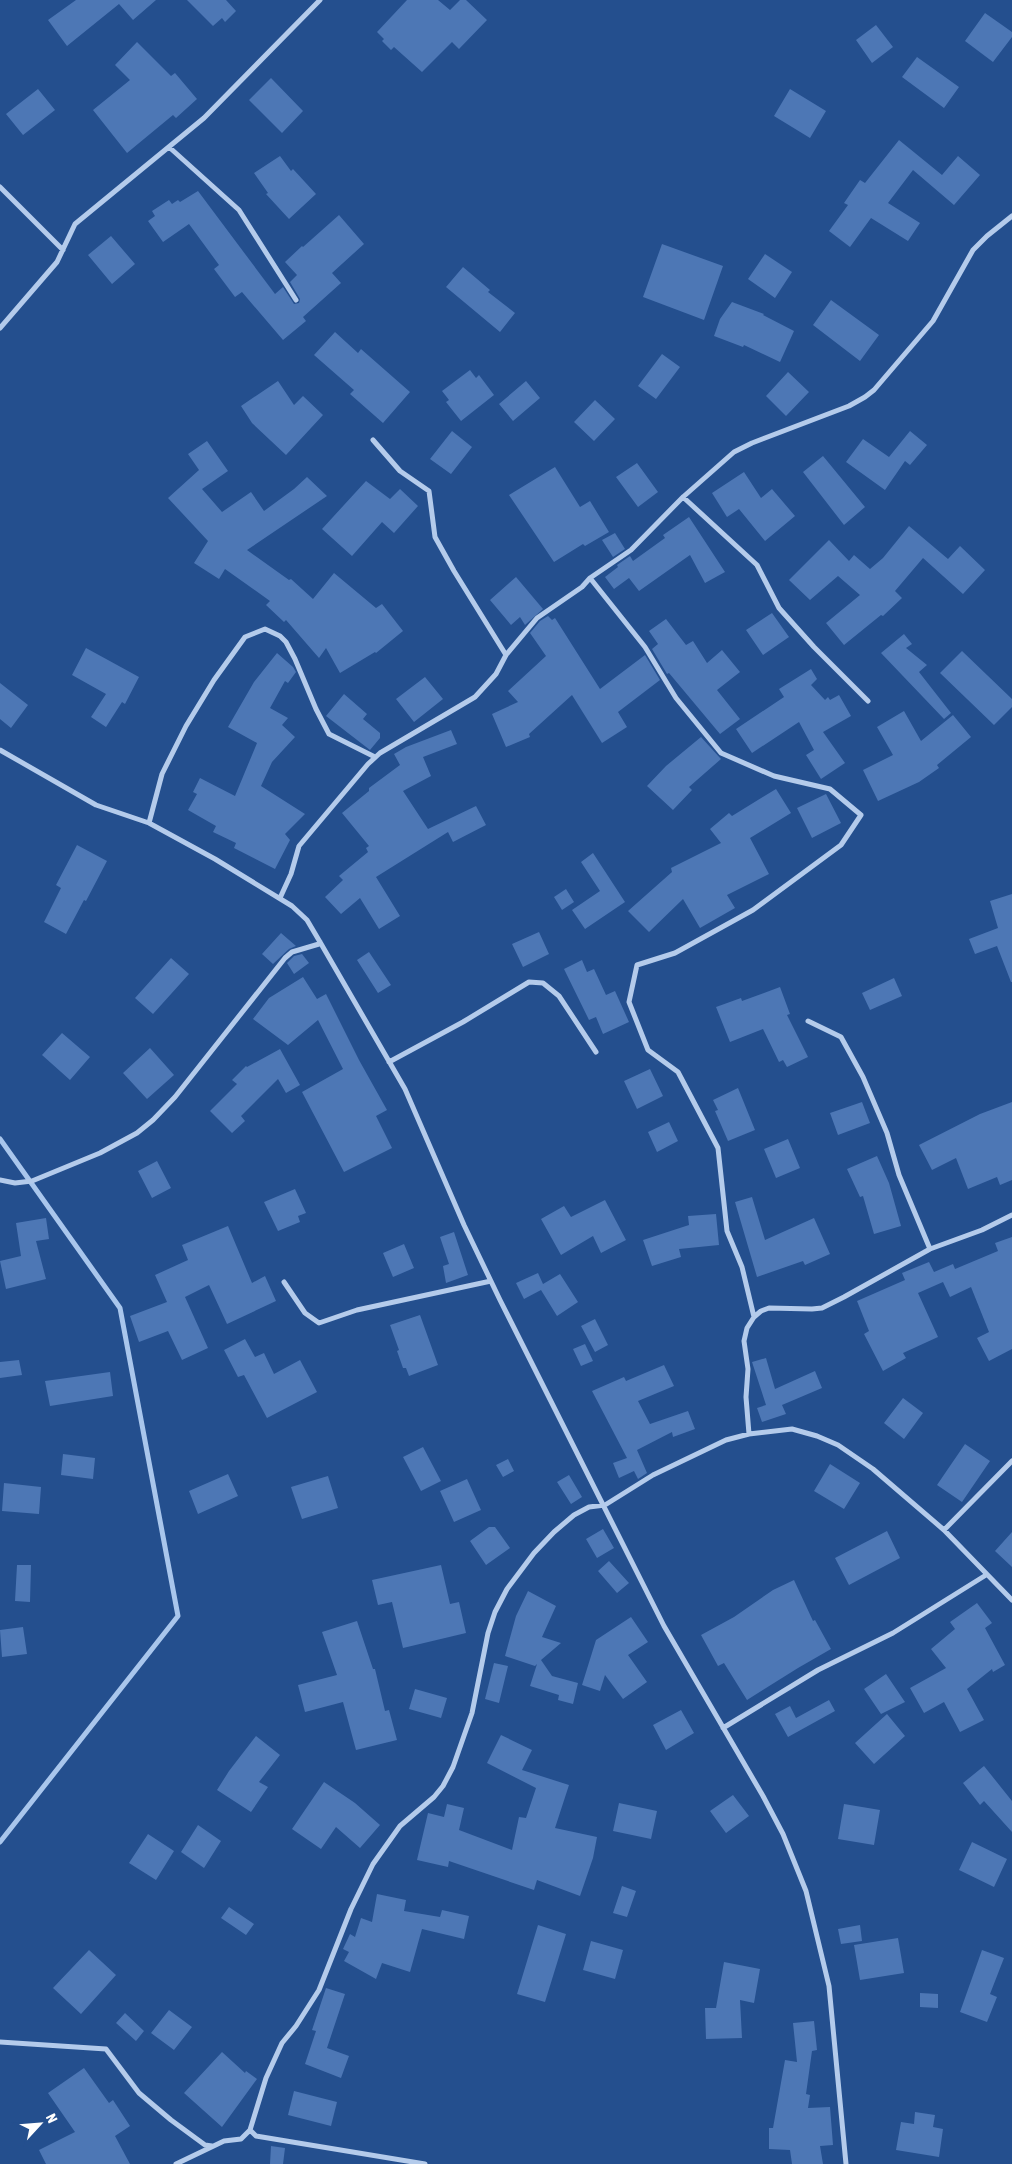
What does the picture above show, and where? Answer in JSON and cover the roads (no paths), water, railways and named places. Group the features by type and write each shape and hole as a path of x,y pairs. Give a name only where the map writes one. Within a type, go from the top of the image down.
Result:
{"street":[{"path":"0,328 57,262 75,224 204,118 320,0"},
{"path":"169,147 239,210 296,300"},
{"path":"0,187 63,250"},
{"path":"280,898 291,874 300,846 376,757 475,697 496,674 506,655 537,618 631,550 726,457 742,447 849,406 869,394 933,321 974,250 987,236 1012,216"},
{"path":"373,440 400,471 429,491 435,537 506,655"},
{"path":"683,497 757,565 779,608 814,647 868,701"},
{"path":"590,578 644,647 676,698 720,752 774,776 830,789 861,815 842,845 753,910 675,954 636,965 629,1002 648,1050 678,1072 718,1148 727,1231 742,1267 754,1317"},
{"path":"149,823 162,774 186,726 214,680 245,637 265,629 280,636 286,642 329,734 376,757"},
{"path":"0,750 96,805 149,823 215,859 280,898 307,920 405,1090 491,1281 573,1448 605,1505 664,1626 783,1834 806,1891 829,1986 846,2164"},
{"path":"0,1180 15,1183 32,1181 100,1153 137,1133 153,1120 175,1097 285,958 292,952 319,944 320,942"},
{"path":"390,1062 463,1022 529,982 543,983 559,996 596,1052"},
{"path":"808,1021 841,1037 863,1077 886,1133 899,1175 930,1249"},
{"path":"749,1434 746,1397 748,1369 744,1341 747,1328 754,1317 761,1311 769,1308 822,1308 844,1298 930,1249 982,1230 1012,1215"},
{"path":"284,1282 304,1313 319,1323 358,1310 491,1281"},
{"path":"176,2164 224,2141 241,2140 250,2130 266,2078 282,2043 296,2026 318,1990 351,1908 374,1864 400,1826 434,1798 453,1767 472,1713 488,1633 506,1589 534,1552 574,1515 590,1507 605,1505 653,1475 726,1440 749,1434 792,1429 817,1436 838,1445 873,1469 944,1530 1012,1600"},
{"path":"944,1530 1012,1461"},
{"path":"723,1728 818,1670 893,1633 986,1575"},
{"path":"0,2042 106,2049 139,2093 205,2145 212,2146"},
{"path":"250,2130 256,2136 425,2164"}],"waterway":[{"path":"0,1139 120,1308 178,1616 0,1842"}]}
